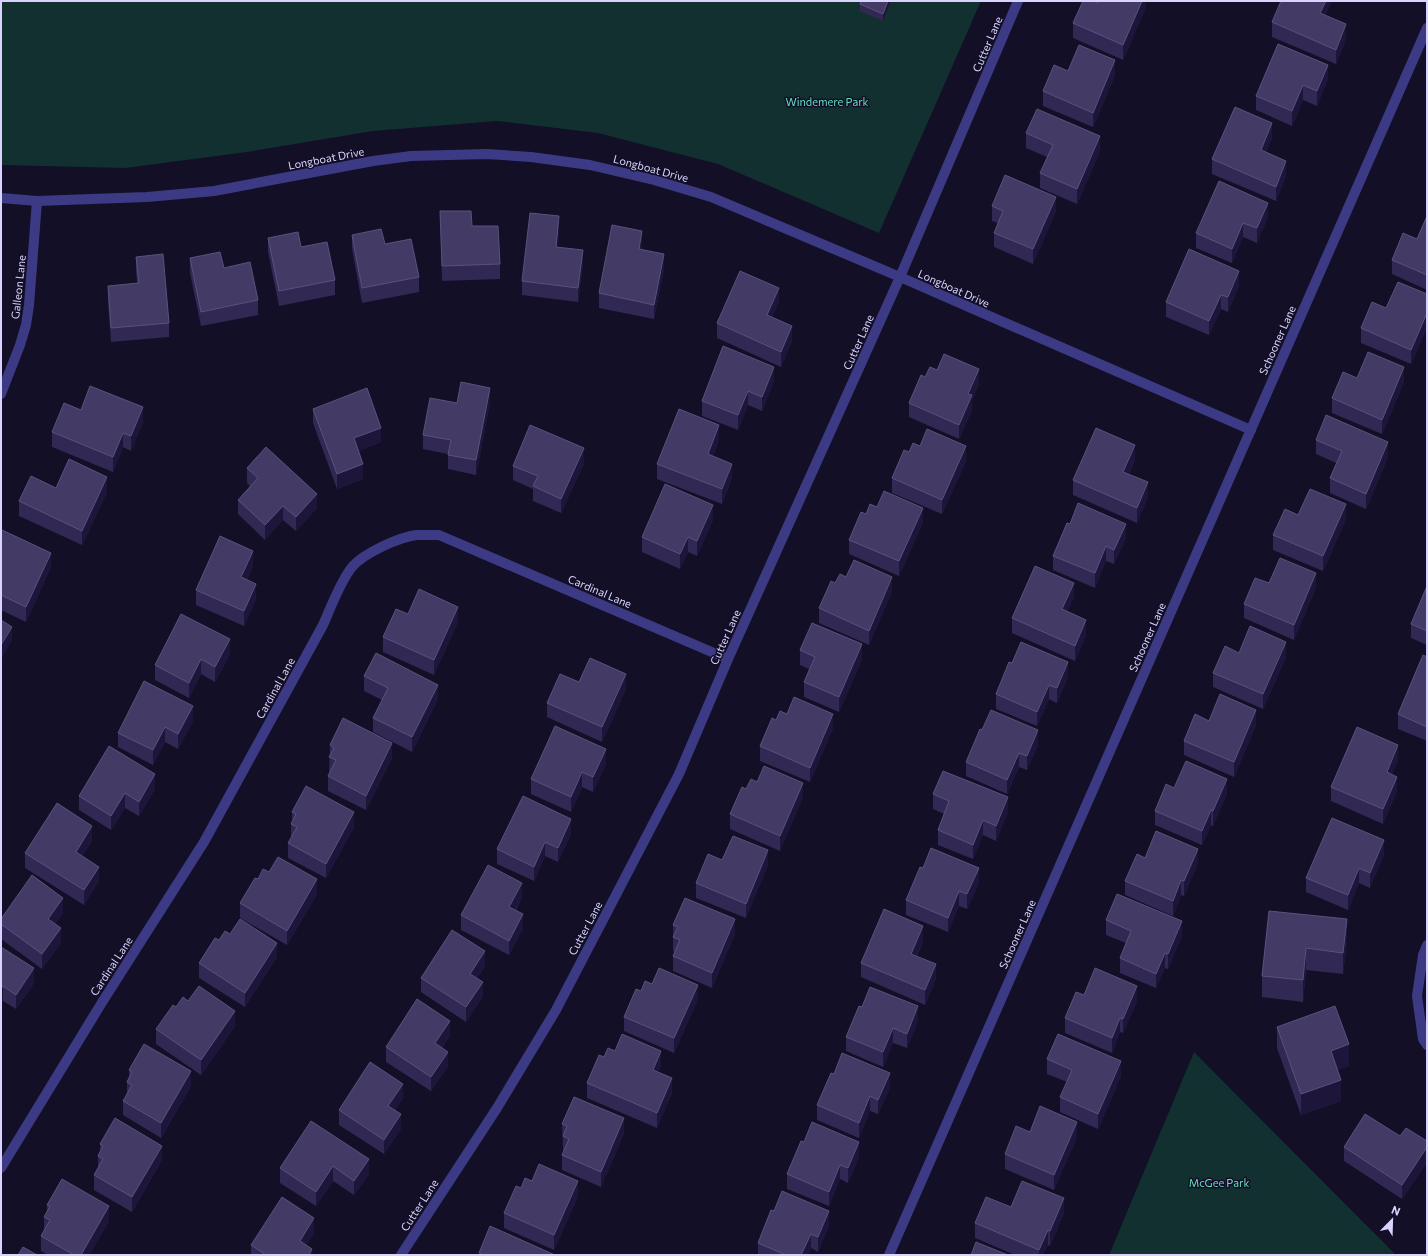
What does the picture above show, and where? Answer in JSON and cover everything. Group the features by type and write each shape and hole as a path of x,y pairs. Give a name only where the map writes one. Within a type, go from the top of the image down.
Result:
{"street":[{"name":"Cutter Lane","path":"400,1255 497,1108 556,1010 679,774 728,659 900,277 1018,1"},
{"name":"Schooner Lane","path":"889,1255 1427,28"},
{"name":"Longboat Drive","path":"1,198 37,202 147,197 214,191 374,161 411,156 487,154 531,157 590,165 654,180 711,198 900,277 1251,430"},
{"name":"Galleon Lane","path":"1,394 20,345 30,305 37,202"},
{"name":"Cardinal Lane","path":"1,1168 101,1004 204,842 323,625 338,592 352,567 371,552 395,540 416,535 439,535 728,659"},
{"path":"1427,945 1423,954 1418,996 1423,1039 1427,1045"}],"green space":[{"name":"Windemere Park","path":"1,1 981,1 879,233 718,164 598,133 497,121 373,131 247,152 125,168 1,165"},
{"name":"McGee Park","path":"1194,1052 1396,1255 1109,1255"}],"building":[{"path":"861,1 888,1 883,14 860,4"},
{"path":"1083,1 1094,1 1098,3 1099,1 1142,1 1123,45 1073,23"},
{"path":"1281,1 1326,1 1320,13 1346,24 1336,50 1272,22"},
{"path":"1278,44 1328,65 1317,91 1303,85 1292,111 1256,96"},
{"path":"1079,45 1115,60 1093,113 1043,91 1054,65 1068,71"},
{"path":"1235,107 1272,123 1261,150 1286,161 1276,187 1212,159"},
{"path":"1037,109 1100,136 1077,189 1040,173 1053,145 1026,133"},
{"path":"1005,175 1056,197 1033,249 994,233 1003,211 992,206"},
{"path":"1219,181 1268,203 1257,228 1243,223 1232,249 1196,233"},
{"path":"440,211 471,211 472,226 498,226 500,264 442,266"},
{"path":"530,213 559,216 556,247 583,250 578,288 522,281"},
{"path":"1427,216 1427,275 1392,260 1403,233 1417,239"},
{"path":"612,225 642,231 639,249 664,254 654,305 599,293"},
{"path":"381,229 385,244 411,239 419,277 362,288 352,235"},
{"path":"298,232 301,247 327,242 335,280 279,291 268,238"},
{"path":"1189,249 1239,271 1228,297 1221,295 1209,321 1166,302"},
{"path":"220,252 224,268 250,262 258,300 201,312 190,258"},
{"path":"163,254 169,323 111,328 108,286 139,283 136,257"},
{"path":"740,271 779,288 767,315 792,326 781,352 717,323"},
{"path":"1398,282 1427,294 1427,313 1411,350 1361,328 1372,302 1386,308"},
{"path":"723,346 774,367 762,397 748,391 738,415 702,401"},
{"path":"1368,352 1404,367 1382,420 1332,398 1343,372 1357,378"},
{"path":"944,354 979,369 968,394 972,395 959,425 909,403 921,375 925,377 930,367 937,370"},
{"path":"461,382 490,388 476,460 448,455 451,440 423,435 430,398 457,403"},
{"path":"90,386 143,407 131,436 123,433 113,457 52,432 64,403 81,410"},
{"path":"367,388 381,428 354,438 363,464 337,474 313,409"},
{"path":"679,409 719,425 708,454 732,464 722,489 657,464"},
{"path":"1326,415 1388,442 1366,494 1330,478 1342,451 1316,440"},
{"path":"530,425 584,448 561,499 533,486 538,476 513,466"},
{"path":"1096,428 1135,445 1123,472 1148,482 1137,508 1073,480"},
{"path":"927,429 966,446 942,500 892,478 904,450 909,452 913,443 920,446"},
{"path":"266,447 317,494 296,517 283,506 265,525 238,500 258,478 247,468"},
{"path":"69,459 107,477 82,531 19,501 31,476 56,488"},
{"path":"665,484 713,505 697,541 688,537 680,554 642,537"},
{"path":"1310,489 1346,504 1323,556 1273,535 1285,509 1298,515"},
{"path":"884,491 923,508 899,561 849,540 861,512 866,514 870,504 877,507"},
{"path":"1078,503 1126,524 1114,550 1106,546 1095,573 1053,556 1067,523 1070,524"},
{"path":"2,530 51,553 26,607 1,595"},
{"path":"220,536 253,551 241,577 256,584 244,611 196,590"},
{"path":"1280,558 1316,573 1294,625 1244,604 1255,578 1269,583"},
{"path":"854,560 892,577 869,631 819,608 831,581 835,583 840,574 846,577"},
{"path":"1035,566 1074,583 1062,609 1086,620 1075,646 1012,618"},
{"path":"1427,586 1427,631 1411,624"},
{"path":"419,589 458,607 434,660 383,637 396,609 408,614"},
{"path":"181,614 230,639 215,667 201,659 189,683 155,665"},
{"path":"1,620 12,627 1,645"},
{"path":"812,623 862,644 839,697 804,682 815,657 800,650"},
{"path":"1250,626 1286,642 1263,694 1213,673 1225,646 1239,653"},
{"path":"1021,642 1068,662 1057,688 1049,685 1037,712 996,694 1009,662 1012,663"},
{"path":"376,653 438,685 412,737 373,718 388,688 364,676"},
{"path":"1423,655 1427,657 1427,727 1398,714"},
{"path":"590,658 626,674 602,727 547,703 560,674 579,682"},
{"path":"144,681 193,706 178,734 165,727 153,750 118,733"},
{"path":"1220,694 1256,710 1234,762 1184,741 1195,714 1209,721"},
{"path":"794,697 833,714 810,768 760,746 772,718 776,720 780,711 787,714"},
{"path":"991,710 1038,730 1027,756 1019,753 1007,780 966,762 980,729 982,730"},
{"path":"343,718 392,743 366,796 328,776 336,760 329,757 334,748 330,745"},
{"path":"555,726 606,749 593,777 582,772 571,797 531,779"},
{"path":"1357,727 1398,745 1387,772 1397,777 1383,809 1331,787"},
{"path":"109,746 155,774 139,802 125,793 111,816 79,796"},
{"path":"1186,761 1227,779 1213,811 1211,810 1202,831 1155,811 1166,784 1174,788"},
{"path":"764,766 803,783 780,836 730,814 742,787 746,789 751,779 757,782"},
{"path":"943,771 1008,797 996,826 983,820 973,845 938,830 949,801 933,794"},
{"path":"306,786 354,812 326,864 288,843 297,827 291,824 296,814 292,812"},
{"path":"523,796 571,819 558,848 545,842 534,867 497,849"},
{"path":"57,803 92,826 76,852 99,867 84,890 25,853"},
{"path":"1332,818 1384,840 1370,873 1359,868 1348,895 1306,878"},
{"path":"1156,831 1198,849 1184,881 1181,880 1173,901 1125,881 1137,854 1145,858"},
{"path":"733,836 768,850 746,904 696,883 708,854 722,860"},
{"path":"931,848 979,868 967,894 959,891 948,918 906,900 920,867 923,868"},
{"path":"278,857 317,879 287,931 240,903 255,878 258,879 263,869 269,872"},
{"path":"488,865 522,883 509,907 523,914 509,941 461,915"},
{"path":"32,875 63,898 48,919 61,928 42,954 1,924 1,919"},
{"path":"1117,894 1182,921 1168,954 1165,953 1156,974 1120,958 1131,931 1106,920"},
{"path":"685,898 735,919 712,973 673,956 680,940 673,937 678,927 673,925"},
{"path":"884,909 923,926 911,954 936,964 925,990 861,963"},
{"path":"1269,911 1347,919 1343,953 1306,948 1303,980 1262,976"},
{"path":"240,919 277,943 245,993 199,963 215,938 219,940 225,931 230,934"},
{"path":"452,930 485,951 470,974 483,982 466,1007 421,978"},
{"path":"1,947 34,968 16,995 3,986 1,989"},
{"path":"659,968 698,985 674,1038 624,1017 636,989 641,991 645,981 652,984"},
{"path":"1095,968 1137,986 1123,1019 1120,1018 1112,1038 1065,1018 1076,992 1084,995"},
{"path":"199,986 235,1011 201,1060 156,1029 173,1005 176,1007 183,997 188,1001"},
{"path":"870,987 918,1006 907,1034 893,1028 883,1052 846,1037 859,1006 862,1007"},
{"path":"417,999 450,1021 435,1043 448,1052 431,1077 386,1047"},
{"path":"1335,1006 1349,1044 1331,1051 1341,1080 1301,1094 1277,1027"},
{"path":"622,1034 661,1051 653,1070 672,1078 657,1113 587,1083 599,1055 604,1057 608,1048 615,1051"},
{"path":"1058,1034 1121,1061 1098,1114 1060,1097 1072,1070 1047,1059"},
{"path":"144,1044 191,1071 161,1123 123,1101 132,1085 127,1082 132,1072 129,1070"},
{"path":"842,1053 890,1073 878,1100 870,1096 859,1123 817,1105 831,1073 834,1074"},
{"path":"370,1062 403,1084 388,1106 401,1114 384,1140 339,1110"},
{"path":"574,1097 624,1118 601,1172 562,1155 569,1139 563,1136 567,1126 562,1124"},
{"path":"1040,1106 1077,1122 1054,1175 1005,1154 1016,1126 1030,1132"},
{"path":"1365,1114 1400,1136 1406,1128 1427,1141 1427,1147 1402,1185 1344,1147"},
{"path":"115,1118 162,1146 132,1197 94,1175 103,1159 98,1156 103,1146 100,1144"},
{"path":"311,1121 369,1159 354,1181 333,1166 316,1192 280,1168"},
{"path":"812,1122 859,1142 848,1168 840,1165 829,1192 787,1174 801,1141 804,1142"},
{"path":"539,1164 578,1181 554,1235 504,1213 516,1186 521,1188 525,1178 532,1181"},
{"path":"62,1179 109,1206 81,1255 74,1255 41,1236 50,1220 44,1217 50,1206 47,1205"},
{"path":"1022,1181 1064,1198 1050,1231 1048,1230 1039,1250 975,1223 986,1197 1011,1207"},
{"path":"782,1191 829,1211 818,1237 811,1234 801,1255 786,1255 758,1243 771,1210 774,1211"},
{"path":"282,1197 314,1218 300,1241 312,1249 309,1255 266,1255 251,1245"},
{"path":"490,1226 555,1255 484,1255 479,1253"},
{"path":"976,1242 1008,1255 971,1255"},
{"path":"23,1247 37,1255 18,1255"}]}
